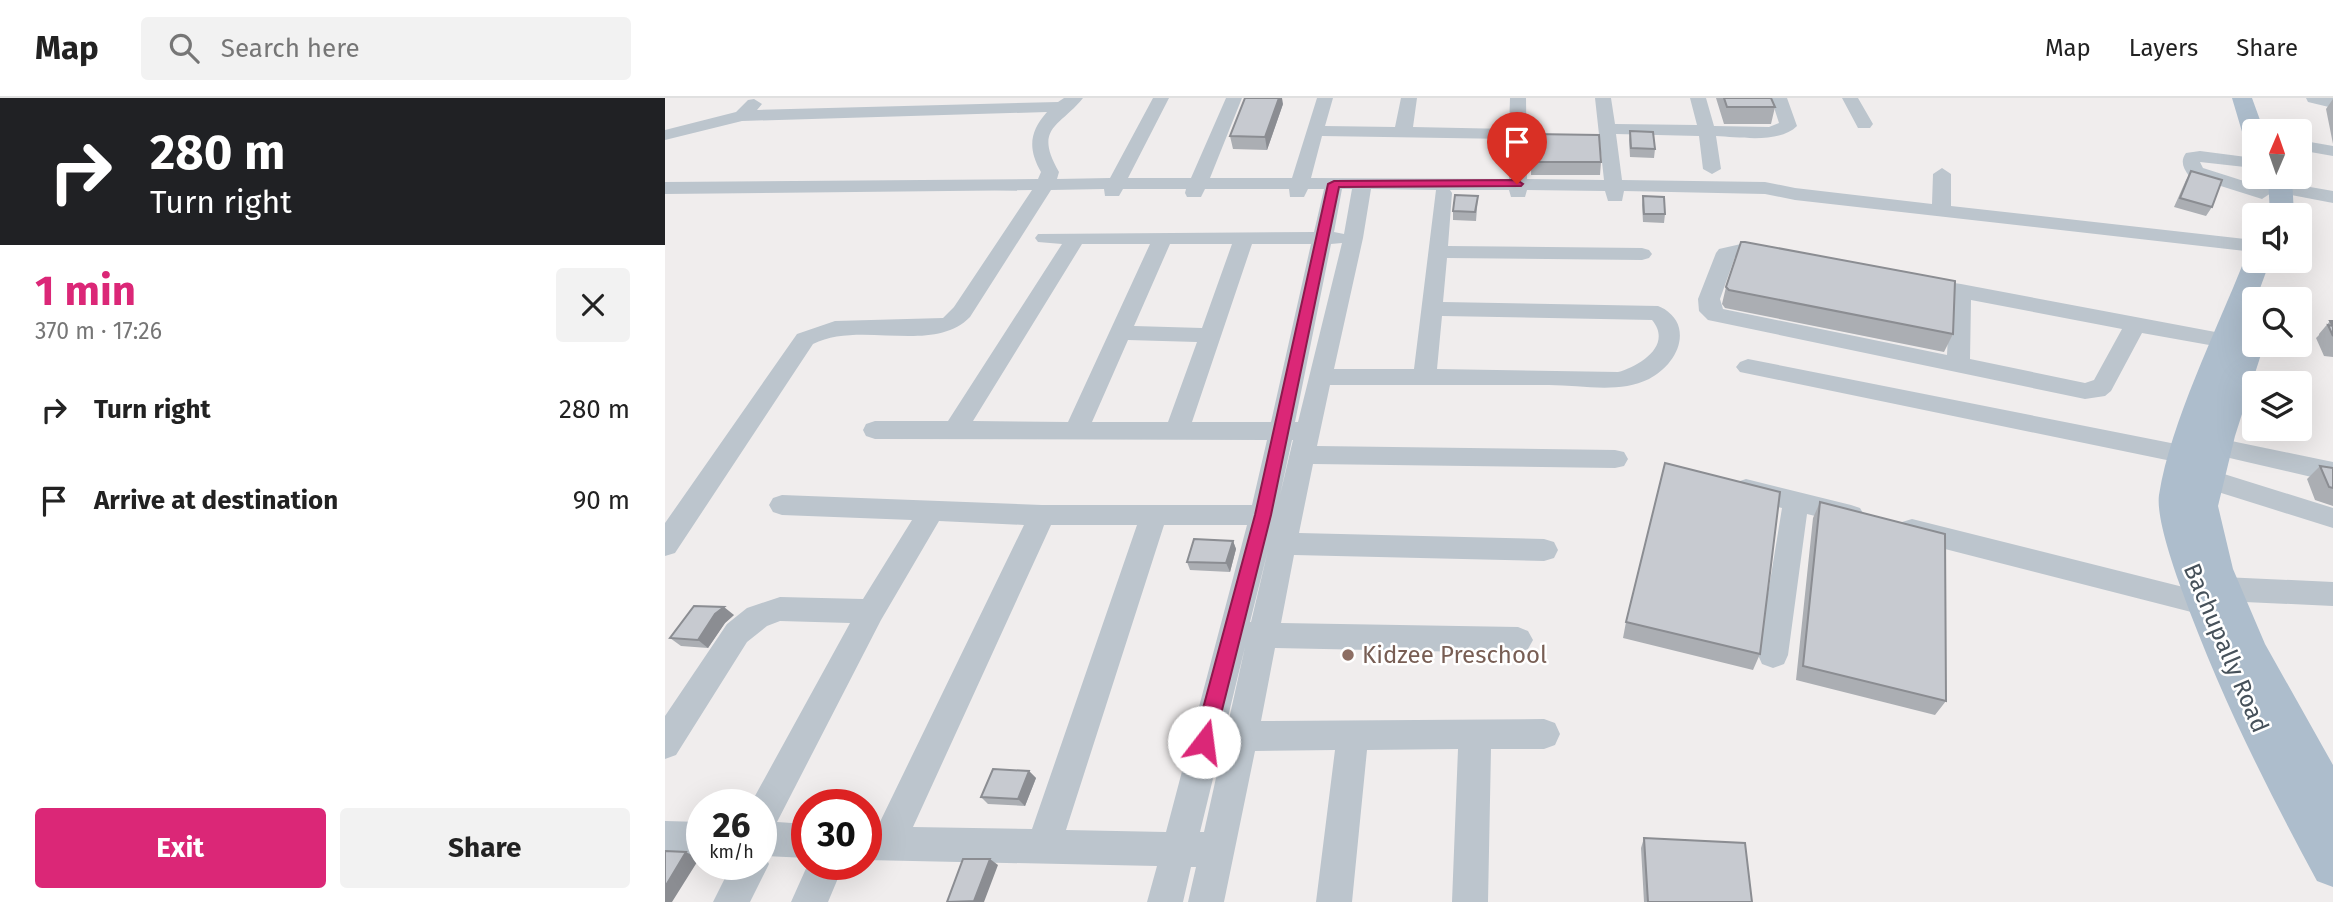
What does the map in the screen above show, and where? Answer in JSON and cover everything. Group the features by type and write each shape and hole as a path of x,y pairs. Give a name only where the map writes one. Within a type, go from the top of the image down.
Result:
{"main road":[{"path":"2242,98 2249,119"},
{"path":"2258,98 2265,119"},
{"name":"Bachupally Road","path":"2254,273 2208,454 2201,506 2215,569 2213,596 2227,663 2274,761 2333,864"},
{"name":"Bachupally Road","path":"2213,596 2249,652 2332,805"}],"street":[{"path":"742,116 759,98"},
{"path":"1115,187 1161,98"},
{"path":"1195,189 1234,98"},
{"path":"1298,188 1325,98"},
{"path":"1403,133 1409,98"},
{"path":"1507,98 1512,134 1512,188"},
{"path":"1512,134 1518,98"},
{"path":"1603,98 1615,191"},
{"path":"1698,98 1707,131 1712,169"},
{"path":"1607,129 1784,130 1788,126 1788,120 1779,98"},
{"path":"1850,98 1864,124"},
{"path":"2314,98 2333,103"},
{"path":"673,134 742,116 859,105 1069,102"},
{"path":"665,545 805,339 819,331 835,328 937,327 951,323 971,299 1043,188 1050,173 1041,160 1039,141 1047,123 1069,102"},
{"path":"1315,131 1512,134"},
{"path":"2312,147 2333,151"},
{"path":"2242,161 2200,156 2192,157 2190,162 2195,172 2242,184"},
{"path":"1941,211 1942,174"},
{"path":"665,197 1115,187 1332,188 1443,192 1512,188"},
{"path":"665,188 1043,188"},
{"path":"1297,439 1322,238 1332,188"},
{"path":"1361,189 1512,188 1773,198 1795,194 2242,245"},
{"path":"1165,902 1232,635 1276,515 1297,439 1322,377 1353,238 1361,189"},
{"path":"2269,190 2333,197"},
{"path":"1425,377 1443,192"},
{"path":"1045,239 1353,238"},
{"path":"955,431 1075,239"},
{"path":"1177,430 1244,239"},
{"path":"1075,432 1162,240"},
{"path":"1789,259 1741,250 1726,253 1709,299 1710,311 1716,315 2076,390 2097,390 2111,374 2136,324"},
{"path":"1437,252 1642,254"},
{"path":"1895,279 2136,324 2240,336"},
{"path":"1958,366 1961,292"},
{"path":"1322,377 1560,377 1618,380 1640,374 1659,362 1669,338 1668,325 1658,313 1431,309"},
{"path":"1119,332 1210,335"},
{"path":"1748,367 2208,454 2333,472"},
{"path":"875,430 1177,430 1615,459"},
{"path":"2208,454 2333,454"},
{"path":"2208,454 2333,518"},
{"path":"1721,482 1881,523 2213,596 2333,594"},
{"path":"1773,656 1795,501"},
{"path":"782,505 1042,515 1276,515"},
{"path":"777,806 871,611 933,509"},
{"path":"882,833 1042,515"},
{"path":"1043,846 1154,515"},
{"path":"1206,902 1283,544 1276,515"},
{"path":"1283,544 1544,550"},
{"path":"665,744 737,633 758,617 780,609 871,611"},
{"path":"1232,635 1518,640"},
{"path":"1242,736 1543,734"},
{"path":"1334,902 1353,735"},
{"path":"1471,902 1475,736"},
{"path":"665,838 686,839"},
{"path":"882,843 1218,850"},
{"path":"731,902 741,880"},
{"path":"809,902 819,880"}],"building":[{"path":"1245,98 1279,98 1265,137 1230,136"},
{"path":"1724,98 1771,98 1775,107 1727,107"},
{"path":"1630,131 1653,132 1655,149 1631,148"},
{"path":"1532,134 1599,135 1601,162 1532,162"},
{"path":"2191,171 2222,180 2212,207 2180,198"},
{"path":"1455,195 1478,196 1475,212 1453,211"},
{"path":"1643,196 1664,197 1665,214 1644,214"},
{"path":"1741,242 1955,281 1953,334 1729,290 1726,287"},
{"path":"1665,463 1780,492 1760,654 1626,622"},
{"path":"2320,466 2333,468 2333,488 2329,487"},
{"path":"1820,502 1945,534 1946,701 1803,666"},
{"path":"1194,539 1233,541 1226,563 1187,562"},
{"path":"694,606 724,607 715,614 698,640 670,638"},
{"path":"993,769 1029,771 1018,799 981,797"},
{"path":"1644,838 1745,843 1752,902 1648,902"},
{"path":"665,851 686,852 665,887"},
{"path":"963,859 990,859 974,901 977,901 947,902"}],"place":[{"name":"Kidzee Preschool","path":"1348,655"}],"route":[{"path":"1204,742 1263,515 1334,184 1517,184"}]}
